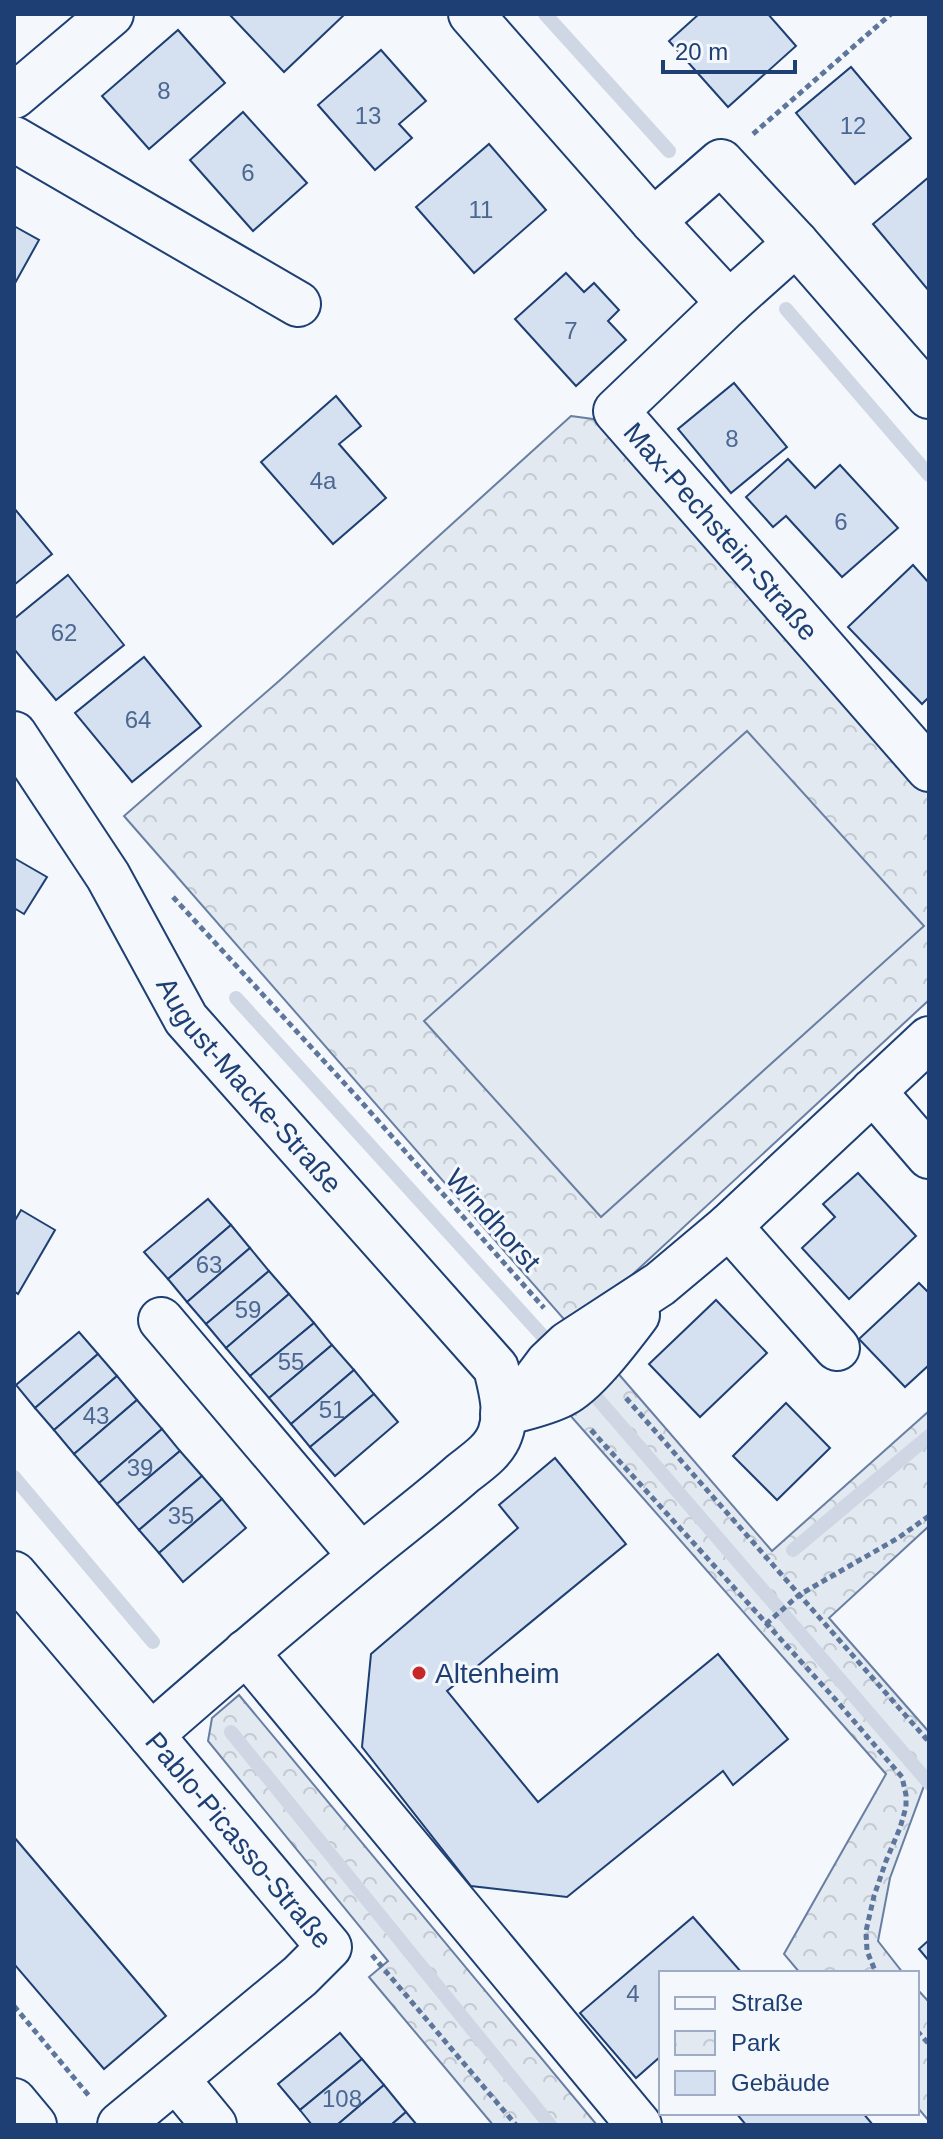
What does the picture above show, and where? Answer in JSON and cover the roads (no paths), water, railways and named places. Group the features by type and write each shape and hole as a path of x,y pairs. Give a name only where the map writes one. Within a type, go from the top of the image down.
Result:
{"street":[{"path":"14,96 111,14"},
{"path":"471,14 729,303 796,243"},
{"path":"14,139 298,304"},
{"path":"653,221 721,162 929,396"},
{"name":"Max-Pechstein-Straße","path":"729,303 616,411 929,769"},
{"name":"August-Macke-Straße","path":"15,736 108,876 186,1019 496,1368 502,1390 503,1414"},
{"path":"503,1414 548,1363 585,1353 729,1226 929,1039"},
{"path":"873,1091 929,1156"},
{"path":"729,1226 837,1348"},
{"path":"161,1320 361,1556"},
{"path":"503,1414 561,1396 573,1388 585,1353"},
{"name":"Pablo-Picasso-Straße","path":"107,2113 177,2080 300,1976 329,1947 151,1735 491,1449 501,1433 503,1414"},
{"path":"14,1574 151,1735"},
{"path":"246,1652 639,2125"},
{"path":"177,2080 214,2125"},
{"path":"14,2101 34,2125"}],"waterway":[{"path":"545,14 669,151"},
{"path":"786,309 929,475"},
{"path":"236,998 550,1344"},
{"path":"597,1398 929,1783"},
{"path":"793,1550 929,1436"},
{"path":"14,1477 153,1642"},
{"path":"231,1732 550,2125"}],"place":[{"name":"Altenheim","path":"419,1673"}]}
